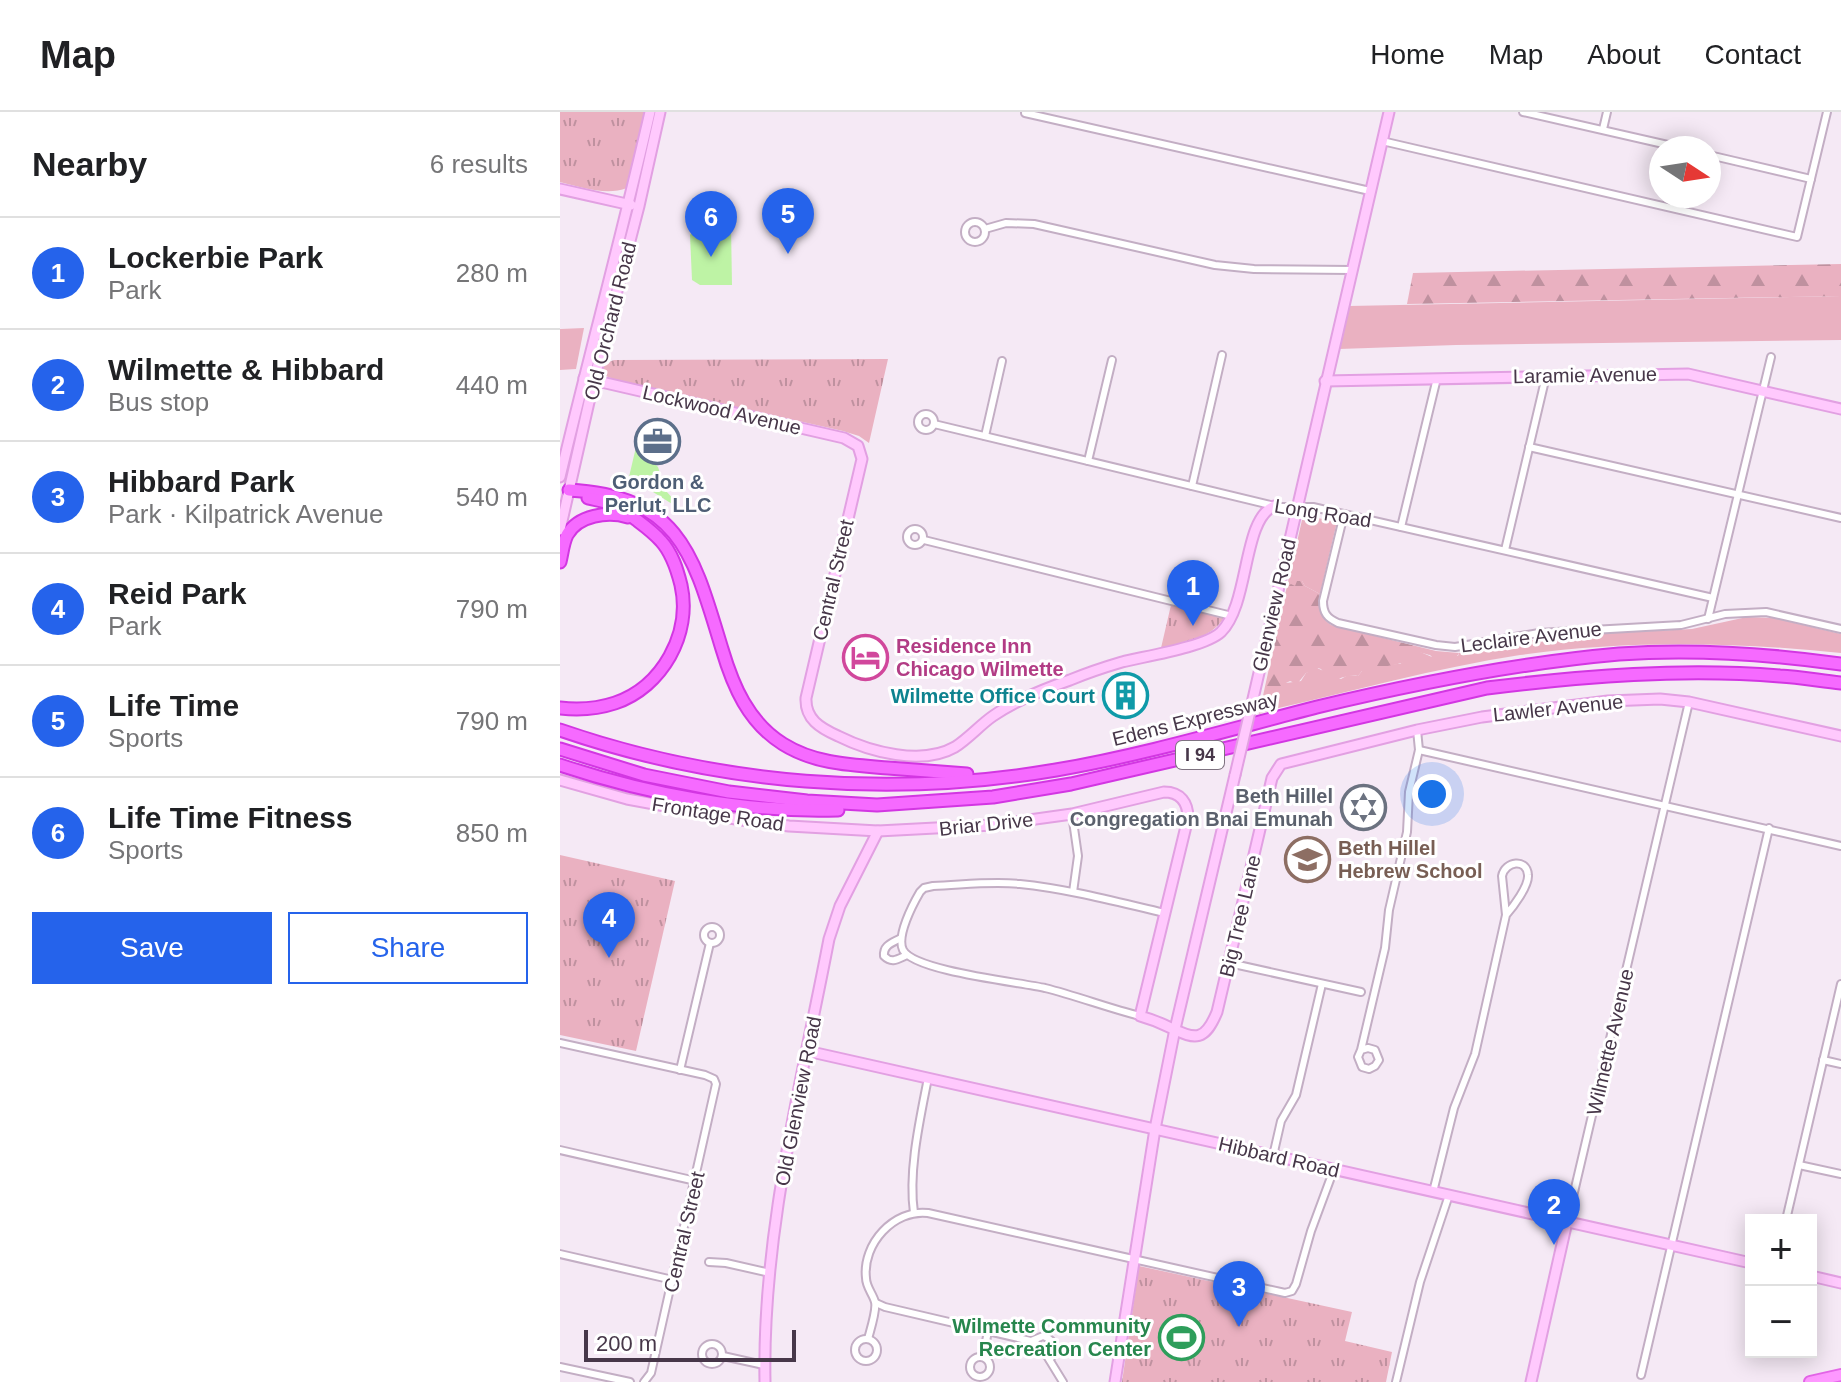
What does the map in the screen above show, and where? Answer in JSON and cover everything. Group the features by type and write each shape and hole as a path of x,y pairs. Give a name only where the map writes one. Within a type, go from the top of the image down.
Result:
{"highway":[{"path":"560,708 603,707 636,693 662,669 677,642 683,611 677,571 663,542 614,505 569,490"},
{"path":"569,490 588,491 631,502 657,517 678,538 695,565 738,694 755,719 781,743 808,756 845,765 998,777"},
{"path":"560,562 568,534 576,525 602,514 617,513 634,519"},
{"name":"Edens Expressway","path":"560,730 686,764 783,779 874,785 917,784 1056,770 1447,678 1535,663 1622,654 1707,653 1841,664"},
{"name":"Edens Expressway","path":"560,749 644,775 729,792 877,805 993,797 1071,784 1487,688 1541,681 1697,673 1779,676 1841,683"},
{"path":"560,765 647,790 718,803 818,810 877,805"}],"main road":[{"path":"1810,1382 1841,1375"}],"street":[{"name":"Old Orchard Road","path":"634,205 650,112"},
{"name":"Old Orchard Road","path":"560,477 660,112"},
{"name":"Glenview Road","path":"1115,1382 1155,1129 1175,1029 1389,112"},
{"path":"1523,112 1649,140"},
{"path":"1603,129 1607,112"},
{"path":"1382,141 1797,237 1827,112"},
{"path":"1025,113 1370,191"},
{"path":"1721,158 1811,179"},
{"path":"560,189 634,205"},
{"path":"985,229 1006,223 1024,223 1215,265 1254,269 1352,270"},
{"path":"1192,486 1222,355"},
{"path":"1708,619 1771,357"},
{"path":"1088,461 1112,360"},
{"path":"985,436 1002,361"},
{"name":"Laramie Avenue","path":"1325,381 1688,374 1841,409"},
{"path":"1505,550 1546,376"},
{"path":"1401,527 1437,378"},
{"name":"Old Orchard Road","path":"560,530 589,379"},
{"name":"Lockwood Avenue","path":"589,379 844,438 858,446"},
{"name":"Long Road","path":"934,424 1274,506 1313,507 1713,598"},
{"name":"Central Street","path":"858,446 862,459 806,698 808,714 815,723 831,733 873,749 911,755 940,753 955,747 992,717 1017,702 1107,667 1210,639 1221,631 1232,616"},
{"path":"1529,447 1841,518"},
{"path":"924,540 1232,616 1255,529 1267,509 1274,506"},
{"name":"Leclaire Avenue","path":"1344,514 1323,601 1324,613 1338,623 1455,647 1539,633 1681,625 1734,613 1766,612 1841,629"},
{"name":"Lawler Avenue","path":"1278,767 1417,730 1482,717 1572,704 1640,699 1689,702 1841,736"},
{"name":"Wilmette Avenue","path":"1531,1382 1689,702"},
{"path":"1361,1050 1385,948 1389,910 1407,832 1411,784 1419,750 1417,730"},
{"path":"1419,750 1841,846"},
{"name":"Big Tree Lane","path":"1175,1029 1186,1036 1196,1036 1207,1030 1217,1012 1272,778 1278,767"},
{"name":"Frontage Road","path":"560,780 627,799 741,820 878,831"},
{"name":"Briar Drive","path":"878,831 993,825 1072,814 1164,792 1176,794 1184,801 1188,818 1165,913"},
{"path":"1072,814 1078,856 1073,892"},
{"path":"1641,1375 1769,828"},
{"name":"Old Glenview Road","path":"765,1382 770,1273 783,1177 829,939 836,914 878,831"},
{"path":"1433,1192 1449,1122 1475,1054 1506,915 1503,871 1510,864 1519,864 1526,869 1528,880 1506,915"},
{"path":"1140,1016 1165,913 1073,892 1000,883 928,887 917,897 901,938 905,952 916,960 970,976 1020,983 1140,1016 1175,1029"},
{"path":"901,938 887,946 884,956 894,961 905,952"},
{"path":"560,1043 680,1070 710,943"},
{"path":"1229,963 1361,992"},
{"path":"1273,1156 1283,1116 1296,1095 1322,984"},
{"path":"1787,1214 1841,984"},
{"name":"Hibbard Road","path":"807,1051 1745,1262"},
{"path":"1823,1060 1841,1064"},
{"name":"Central Street","path":"644,1382 651,1373 716,1090 714,1079 680,1070"},
{"path":"914,1213 917,1148 928,1078"},
{"path":"560,1150 696,1181"},
{"path":"1799,1165 1841,1174"},
{"path":"1063,1382 1040,1345 1031,1341 876,1303 865,1278 867,1258 876,1239 896,1220 914,1213 928,1213 1281,1293 1289,1292 1296,1284 1334,1169"},
{"path":"1396,1382 1420,1282 1449,1195"},
{"path":"560,1254 673,1280"},
{"path":"709,1262 770,1273"},
{"path":"1817,1277 1841,1283"},
{"path":"868,1339 876,1303"},
{"path":"983,1357 988,1331"},
{"path":"1031,1341 1043,1336 1050,1339 1054,1343 1050,1360"},
{"path":"723,1356 764,1365"},
{"path":"560,1367 630,1382"}],"green space":[{"path":"560,112 645,112 627,188 602,191 560,182"},
{"path":"1841,264 1841,296 1407,304 1413,273"},
{"path":"1841,296 1841,340 1339,349 1349,306"},
{"path":"584,328 576,369 560,370 560,329"},
{"path":"888,359 869,443 843,431 613,379 606,376 603,370 604,364 614,360"},
{"path":"1309,516 1336,522 1320,594 1302,581 1296,586 1287,586 1302,520"},
{"path":"1297,581 1302,581 1320,594 1321,611 1331,625 1436,651 1459,653 1452,660 1436,661 1430,655 1418,652 1403,663 1338,679 1330,678 1318,668 1306,673 1297,684 1286,683 1286,698 1279,701 1273,698 1270,710 1259,714 1287,586 1295,586"},
{"path":"1171,605 1224,618 1204,635 1161,648"},
{"path":"1747,617 1774,618 1841,634 1841,653 1680,644 1560,650 1457,666 1270,710 1273,698 1276,699 1286,683 1301,681 1306,673 1317,668 1341,679 1348,675 1358,676 1362,671 1400,664 1418,651 1432,657 1458,656 1459,653 1503,644 1574,635 1692,629"},
{"path":"560,855 675,881 636,1051 560,1035"},
{"path":"1139,1266 1352,1312 1345,1341 1392,1352 1386,1382 1122,1382"}],"shaded area":[{"path":"697,226 731,226 732,285 700,285 692,280 690,235"},
{"path":"636,447 658,467 666,491 677,507 629,477"}],"place":[{"name":"Life Time","path":"788,254"},
{"name":"Life Time Fitness","path":"711,257"},
{"name":"Gordon & Perlut, LLC","path":"658,442"},
{"name":"Lockerbie Park","path":"1193,626"},
{"name":"Residence Inn Chicago Wilmette","path":"865,657"},
{"name":"Wilmette Office Court","path":"1126,696"},
{"name":"Beth Hillel Congregation Bnai Emunah","path":"1364,807"},
{"name":"Beth Hillel Hebrew School","path":"1307,859"},
{"name":"Reid Park","path":"609,958"},
{"name":"Wilmette & Hibbard","path":"1554,1245"},
{"name":"Hibbard Park","path":"1239,1327"},
{"name":"Wilmette Community Recreation Center","path":"1182,1338"}]}
